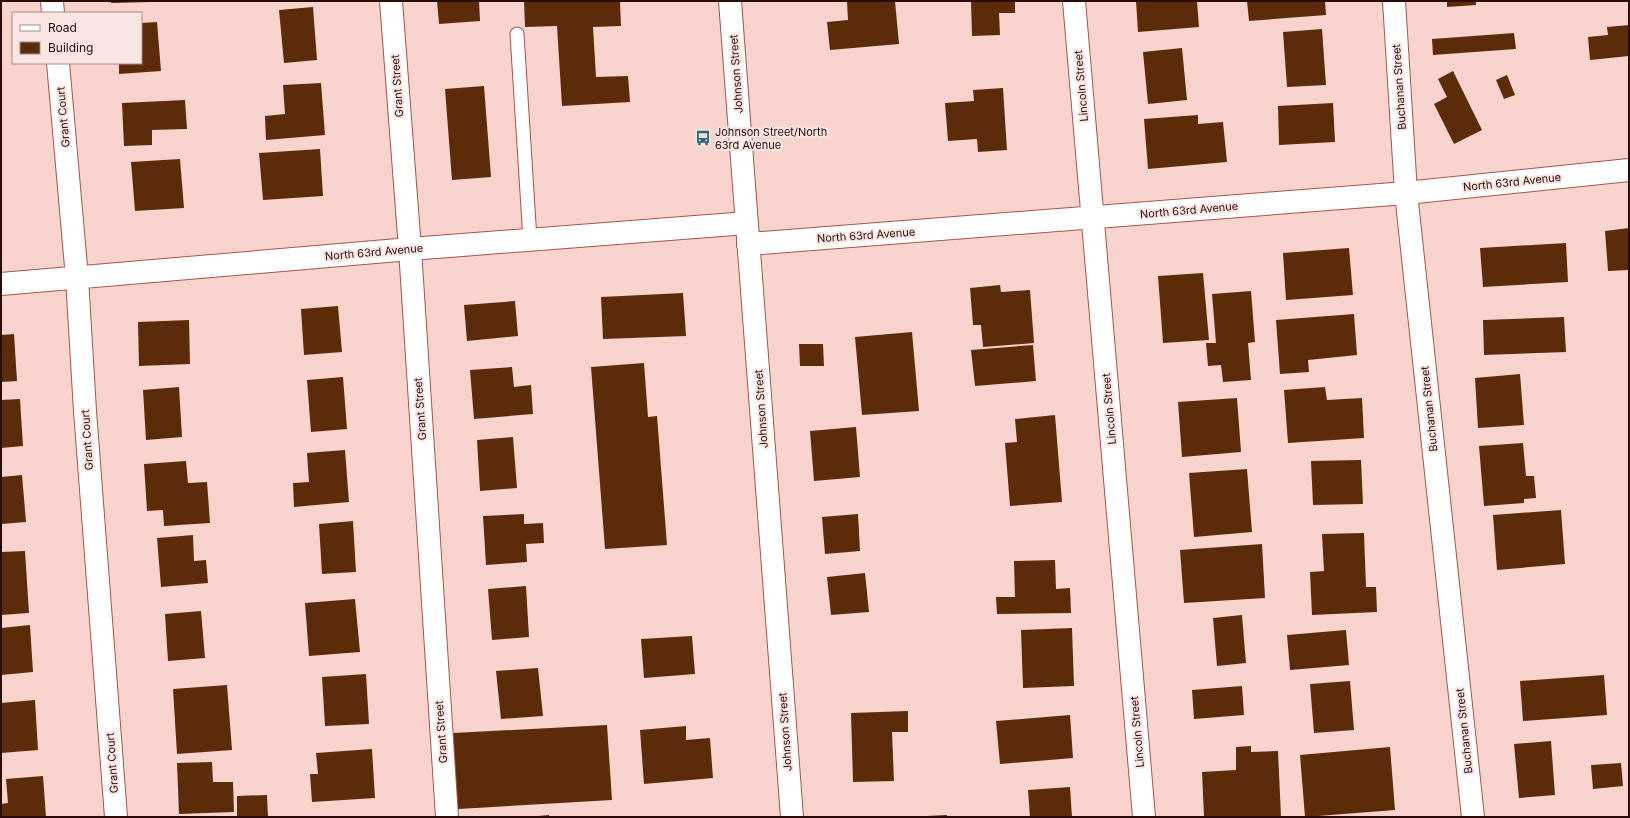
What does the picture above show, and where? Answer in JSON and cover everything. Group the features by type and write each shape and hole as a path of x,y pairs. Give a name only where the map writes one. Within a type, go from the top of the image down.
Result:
{"street":[{"path":"52,1 53,12"},
{"name":"Grant Street","path":"391,1 410,249 447,817"},
{"name":"Johnson Street","path":"730,1 792,817"},
{"name":"Lincoln Street","path":"1074,1 1144,817"},
{"name":"Buchanan Street","path":"1394,1 1406,193 1473,817"},
{"name":"Grant Court","path":"58,64 77,278 85,411 116,817"},
{"name":"North 63rd Avenue","path":"1,284 530,240 748,233 1093,218 1406,193 1629,170"}],"lane":[{"path":"517,34 530,240"}],"building":[{"path":"111,1 151,1 151,2 111,3"},
{"path":"437,1 479,1 480,21 439,24"},
{"path":"524,1 620,1 621,26 593,27 596,77 628,76 630,102 562,106 557,26 525,27"},
{"path":"847,1 895,1 899,44 830,50 827,22 848,20"},
{"path":"971,1 1015,1 1015,13 999,13 1000,35 972,36"},
{"path":"1136,1 1197,1 1199,27 1138,32"},
{"path":"1247,1 1325,1 1326,15 1249,21"},
{"path":"1447,1 1476,1 1476,5 1447,7"},
{"path":"313,7 317,60 284,63 279,10"},
{"path":"157,22 161,71 119,74 119,64 142,64 142,23"},
{"path":"1629,25 1629,56 1590,60 1588,37 1608,35 1607,27"},
{"path":"1322,29 1326,85 1287,87 1283,32"},
{"path":"1514,33 1516,49 1433,55 1432,39"},
{"path":"1182,48 1187,100 1148,104 1143,52"},
{"path":"1453,71 1482,130 1454,144 1434,104 1447,97 1438,79"},
{"path":"1507,75 1515,95 1504,99 1496,80"},
{"path":"321,83 325,135 266,140 265,116 285,114 283,85"},
{"path":"484,86 491,177 452,180 445,89"},
{"path":"1003,88 1007,150 978,152 977,139 948,141 945,103 974,101 973,90"},
{"path":"185,100 187,129 152,130 152,145 124,146 122,103"},
{"path":"1333,103 1335,142 1279,145 1278,106"},
{"path":"1198,115 1198,124 1223,122 1227,162 1148,169 1144,119"},
{"path":"320,149 323,196 263,200 259,153"},
{"path":"180,159 184,208 135,211 131,162"},
{"path":"1629,228 1629,270 1608,271 1605,231"},
{"path":"1566,243 1568,282 1483,287 1480,248"},
{"path":"1349,248 1353,295 1286,300 1283,253"},
{"path":"1203,273 1209,340 1163,343 1158,276"},
{"path":"1000,285 1001,292 1030,290 1034,343 983,347 981,325 973,325 970,288"},
{"path":"1251,291 1255,342 1248,343 1251,380 1223,382 1221,365 1208,366 1206,343 1216,343 1212,294"},
{"path":"683,293 686,336 603,339 601,297"},
{"path":"515,301 518,336 467,341 464,305"},
{"path":"338,306 342,352 304,355 301,309"},
{"path":"1354,314 1357,355 1308,360 1309,372 1280,374 1276,320"},
{"path":"1564,317 1566,352 1484,355 1483,320"},
{"path":"189,320 190,364 139,366 138,322"},
{"path":"912,332 919,411 862,415 855,337"},
{"path":"14,334 17,381 1,382 1,335"},
{"path":"799,344 823,344 824,366 800,366"},
{"path":"1033,345 1036,381 975,386 971,350"},
{"path":"644,363 648,417 657,416 667,545 605,549 591,367"},
{"path":"512,367 514,387 531,385 533,414 474,419 470,370"},
{"path":"1520,374 1524,425 1478,428 1475,378"},
{"path":"343,377 347,429 311,432 307,380"},
{"path":"179,387 182,437 146,440 143,390"},
{"path":"1325,387 1327,400 1362,398 1364,438 1288,443 1284,390"},
{"path":"1237,398 1241,452 1182,457 1178,402"},
{"path":"20,399 23,446 1,448 1,400"},
{"path":"1055,415 1062,502 1010,506 1005,443 1017,442 1015,419"},
{"path":"856,427 860,477 814,481 810,431"},
{"path":"513,437 517,488 480,491 477,440"},
{"path":"1523,443 1526,476 1534,476 1536,498 1524,499 1524,503 1484,506 1479,446"},
{"path":"345,450 349,502 294,507 293,483 309,482 307,453"},
{"path":"1361,460 1363,504 1313,505 1311,461"},
{"path":"186,461 188,483 207,482 210,523 164,526 163,510 147,511 144,464"},
{"path":"1247,469 1252,532 1194,537 1189,473"},
{"path":"22,475 26,522 1,524 1,477"},
{"path":"1561,510 1565,564 1497,570 1493,515"},
{"path":"524,514 524,524 543,523 544,543 526,544 527,562 486,565 483,516"},
{"path":"858,514 860,551 825,554 822,517"},
{"path":"353,521 356,572 322,574 319,524"},
{"path":"1364,533 1366,587 1376,587 1377,612 1312,615 1310,572 1324,571 1322,534"},
{"path":"193,535 194,561 206,560 208,583 161,587 157,538"},
{"path":"1262,544 1265,598 1184,603 1180,550"},
{"path":"25,551 29,613 1,615 1,552"},
{"path":"1055,560 1056,589 1070,588 1071,613 997,614 996,597 1015,597 1014,561"},
{"path":"865,573 869,612 831,615 827,577"},
{"path":"526,586 529,637 492,640 488,589"},
{"path":"355,599 360,652 309,656 305,603"},
{"path":"201,611 205,658 168,661 165,614"},
{"path":"1242,615 1246,663 1217,666 1213,618"},
{"path":"30,625 33,672 1,675 1,628"},
{"path":"1072,628 1074,686 1023,688 1021,630"},
{"path":"1346,630 1349,665 1290,670 1287,635"},
{"path":"692,636 695,674 644,678 641,639"},
{"path":"538,668 543,716 501,719 496,671"},
{"path":"366,674 369,724 325,726 322,677"},
{"path":"1604,675 1607,715 1523,721 1520,681"},
{"path":"1350,681 1354,730 1314,733 1310,684"},
{"path":"227,685 232,750 177,754 173,689"},
{"path":"1242,686 1244,715 1194,719 1192,690"},
{"path":"35,700 38,750 1,753 1,703"},
{"path":"908,711 908,732 892,732 894,781 853,782 851,713"},
{"path":"1070,715 1073,758 1000,764 996,721"},
{"path":"607,725 612,800 458,809 453,733"},
{"path":"686,726 686,740 710,738 713,778 644,784 640,730"},
{"path":"1551,741 1555,795 1519,798 1514,744"},
{"path":"1251,746 1251,752 1278,751 1281,817 1204,817 1202,772 1236,770 1236,747"},
{"path":"1390,747 1395,810 1305,817 1300,755"},
{"path":"372,749 375,798 312,802 310,774 318,774 316,753"},
{"path":"212,762 213,782 233,782 234,812 179,814 177,763"},
{"path":"1621,763 1623,786 1593,789 1591,765"},
{"path":"43,776 46,817 1,817 1,804 8,803 6,779"},
{"path":"1070,787 1072,817 1030,817 1028,790"},
{"path":"267,795 268,817 237,817 237,796"},
{"path":"549,815 549,817 538,817 538,816"},
{"path":"947,815 947,817 926,817 926,816"}],"place":[{"name":"Johnson Street/North 63rd Avenue","path":"703,138"}]}
